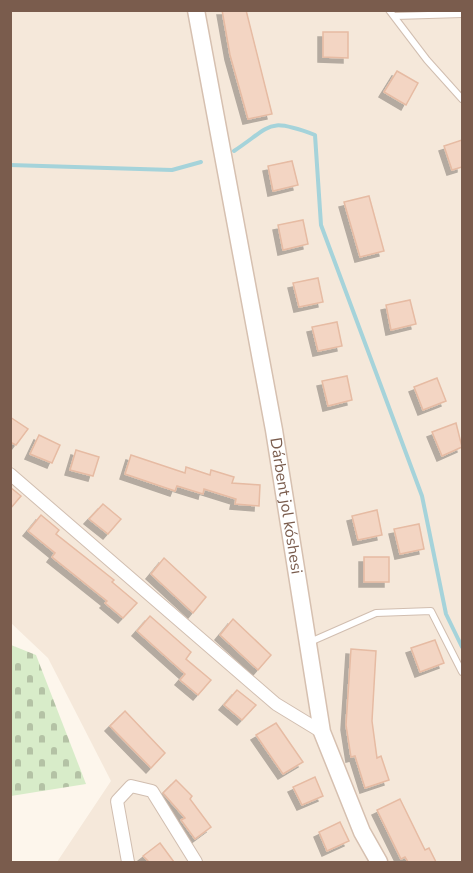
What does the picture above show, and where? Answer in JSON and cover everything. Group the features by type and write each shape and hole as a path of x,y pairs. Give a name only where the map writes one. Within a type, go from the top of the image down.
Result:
{"main road":[{"name":"Dárbent jol kóshesi","path":"196,10 274,430 306,644 322,732 362,832 379,862"}],"street":[{"path":"10,474 276,704 322,732"},
{"path":"128,862 117,801 131,786 152,790 196,862"}],"lane":[{"path":"389,10 427,60 462,99"},
{"path":"395,16 462,14"},
{"path":"306,644 376,613 431,611 462,672"}],"shaded area":[{"path":"10,11 462,11 462,862 57,862 111,781 48,658 11,623"}],"green space":[{"path":"11,645 36,655 86,784 11,796"}],"building":[{"path":"222,10 246,10 272,114 248,119 230,55"},
{"path":"323,32 348,32 348,58 323,57"},
{"path":"397,71 418,83 406,105 384,92"},
{"path":"462,140 462,167 452,170 444,146"},
{"path":"292,161 298,185 273,191 268,166"},
{"path":"369,196 384,251 360,257 344,202"},
{"path":"303,220 308,244 283,250 278,225"},
{"path":"318,278 323,302 299,307 293,283"},
{"path":"410,300 416,324 391,330 386,305"},
{"path":"337,322 342,346 318,351 312,327"},
{"path":"347,376 352,400 328,406 322,381"},
{"path":"437,378 446,401 423,410 414,387"},
{"path":"10,417 28,429 16,445 10,442"},
{"path":"456,423 462,447 442,456 432,432"},
{"path":"39,435 60,445 52,463 30,454"},
{"path":"76,450 99,457 93,476 70,470"},
{"path":"131,455 185,473 186,467 210,475 211,470 234,477 232,483 260,485 259,506 235,504 236,499 204,489 203,494 177,486 175,491 125,474"},
{"path":"10,487 21,496 10,509"},
{"path":"103,504 121,519 108,534 89,519"},
{"path":"377,510 382,535 358,540 352,516"},
{"path":"41,515 59,530 56,534 114,580 112,582 137,603 123,618 105,603 107,601 52,557 55,553 28,531"},
{"path":"419,524 424,549 400,554 394,529"},
{"path":"364,557 389,557 389,582 364,582"},
{"path":"164,558 206,597 193,613 151,574"},
{"path":"150,616 191,652 186,659 211,680 198,695 180,680 185,674 137,631"},
{"path":"233,619 271,655 258,670 220,635"},
{"path":"435,640 444,663 420,672 411,648"},
{"path":"351,649 376,651 372,721 377,758 381,756 389,780 365,788 355,756 351,757 346,725"},
{"path":"237,690 256,705 242,720 224,705"},
{"path":"125,711 165,753 151,768 110,726"},
{"path":"276,723 303,762 283,774 256,735"},
{"path":"315,777 323,796 302,805 293,787"},
{"path":"176,780 192,796 190,799 211,827 195,839 181,820 185,818 163,793"},
{"path":"400,799 425,850 429,848 436,862 408,862 405,857 401,859 377,810"},
{"path":"340,822 349,841 327,851 319,832"},
{"path":"160,843 174,862 149,862 143,856"}],"waterway":[{"path":"234,151 264,130 279,125 315,135 321,225 422,496 446,614 462,647"},
{"path":"10,165 172,170 201,162"}]}
